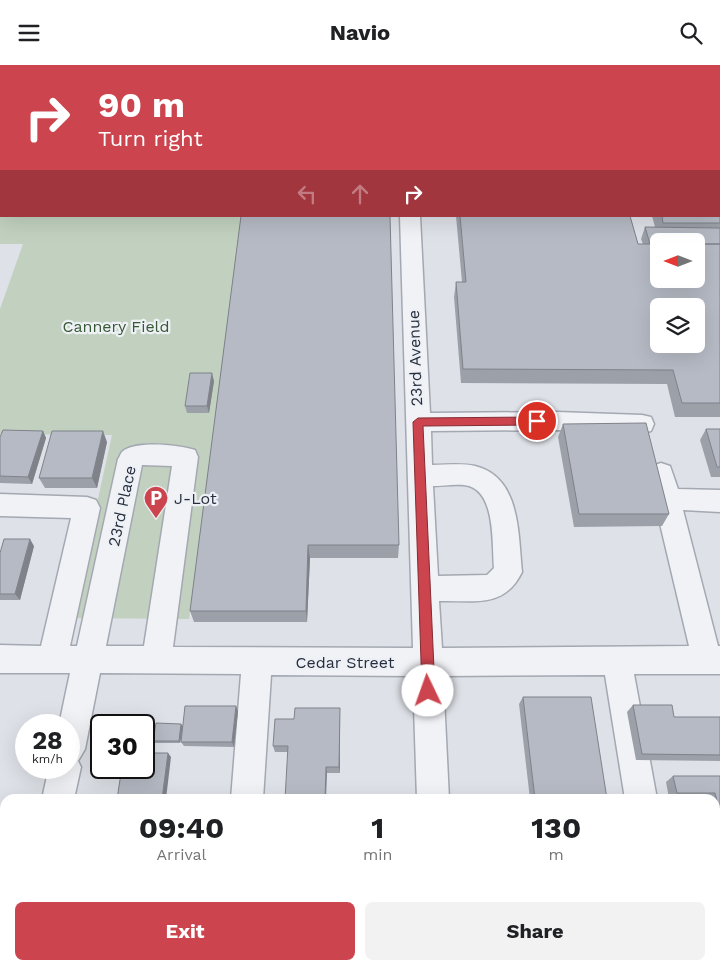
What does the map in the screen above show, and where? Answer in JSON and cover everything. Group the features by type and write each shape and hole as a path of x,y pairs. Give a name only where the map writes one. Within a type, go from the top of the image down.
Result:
{"street":[{"name":"23rd Avenue","path":"410,217 433,794"},
{"path":"418,422 557,421 642,424"},
{"name":"23rd Place","path":"76,714 131,459 138,455 186,457 157,661"},
{"path":"420,475 474,476 494,489 503,515 508,572 494,587 424,589"},
{"path":"713,660 664,486 720,501"},
{"path":"0,505 87,508 52,659"},
{"name":"Cedar Street","path":"0,659 427,662 713,660"},
{"path":"247,794 257,661"},
{"path":"617,661 639,794"},
{"path":"59,794 62,779"}],"green space":[{"name":"Cannery Field","path":"0,217 243,217 189,619 72,618 112,435 0,434 0,309 23,244 0,244"}],"building":[{"path":"241,217 390,217 399,545 308,545 306,611 190,611"},
{"path":"460,217 630,217 638,244 650,244 650,288 705,288 705,244 720,244 720,403 682,403 673,370 463,369 456,282 466,282"},
{"path":"662,217 720,217 720,223 663,223"},
{"path":"645,227 720,228 720,244 705,244 705,233 650,233 650,244"},
{"path":"190,373 212,373 207,406 185,406"},
{"path":"646,423 669,514 579,514 563,424"},
{"path":"706,429 720,429 720,467 717,467"},
{"path":"3,430 43,431 28,477 0,476 0,437"},
{"path":"52,431 103,431 92,478 39,478"},
{"path":"4,539 30,539 15,594 0,594 0,553"},
{"path":"523,697 591,697 606,794 534,794"},
{"path":"633,705 672,705 674,717 720,717 720,755 642,754"},
{"path":"185,706 236,706 232,742 181,742"},
{"path":"295,708 340,708 339,767 326,767 325,794 285,794 288,746 273,746 275,719 294,719"},
{"path":"156,723 181,724 179,741 155,741"},
{"path":"155,753 168,753 163,794 118,794 120,779 155,779"},
{"path":"673,776 720,776 720,794 677,793"}],"place":[{"name":"J-Lot","path":"156,519"}],"route":[{"path":"428,691 418,422 537,421"}]}
